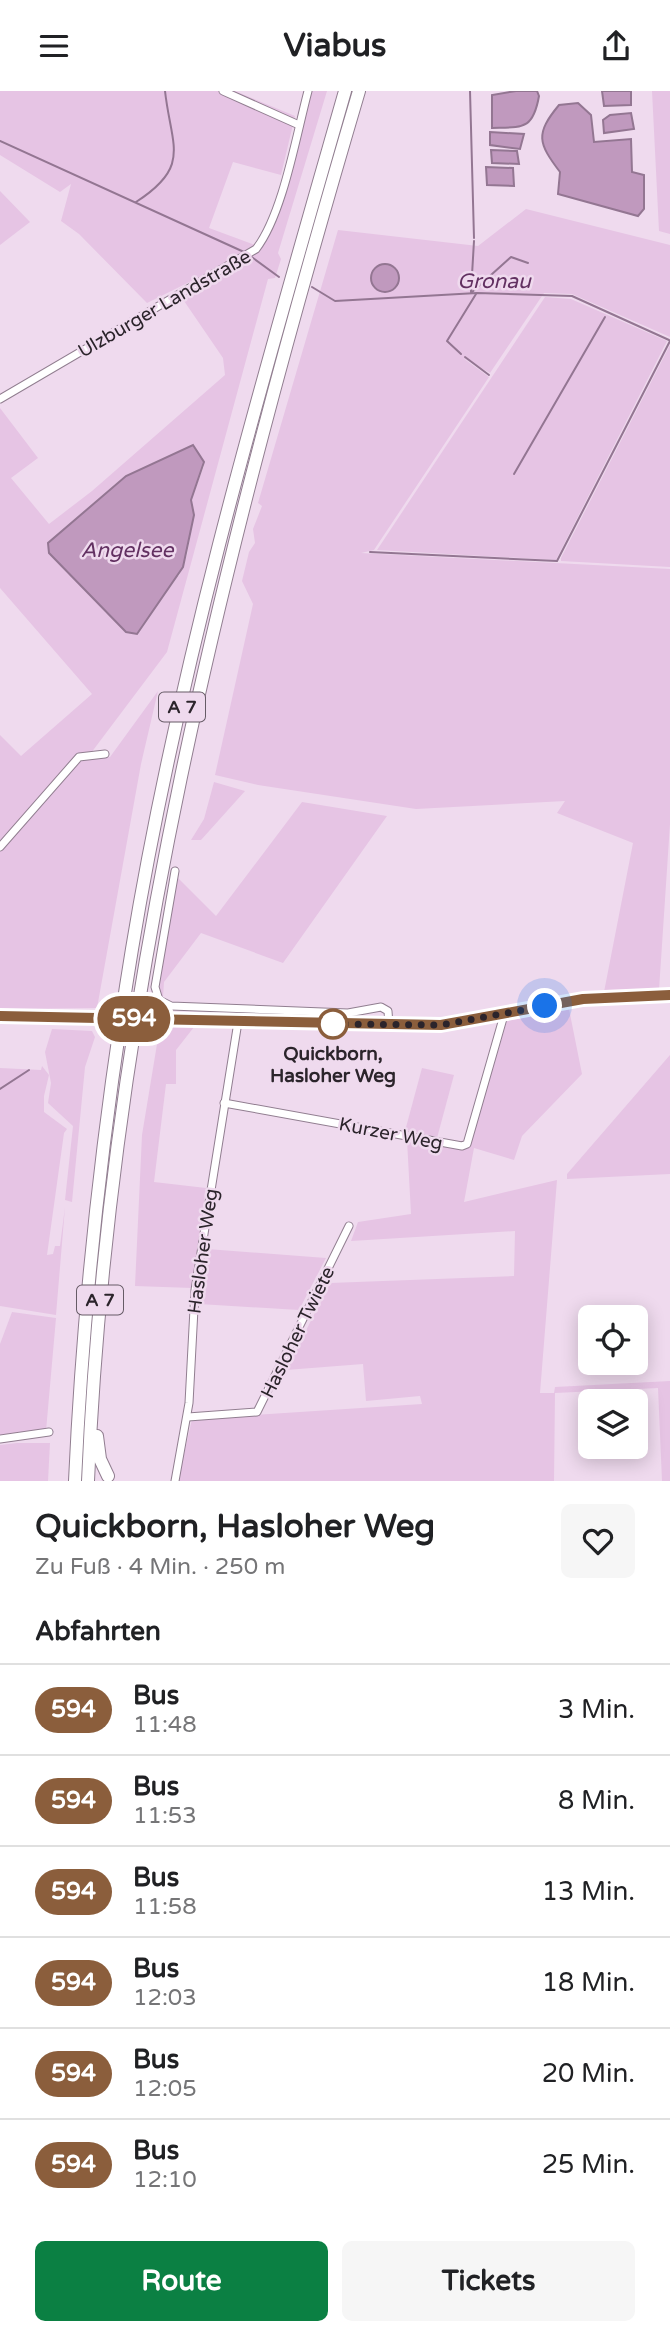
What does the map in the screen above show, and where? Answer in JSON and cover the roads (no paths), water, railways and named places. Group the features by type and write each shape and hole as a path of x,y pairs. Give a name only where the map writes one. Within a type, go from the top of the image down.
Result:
{"highway":[{"name":"A 7","path":"75,1481 87,1296 109,1100 132,946 163,788 223,530 345,91"},
{"name":"A 7","path":"88,1481 107,1220 122,1102 166,843 237,533 278,376 359,91"},
{"path":"94,1381 99,1392 97,1447 108,1476"}],"main road":[{"path":"0,1016 441,1025 583,999 670,995"}],"street":[{"path":"223,91 299,125"},
{"name":"Ulzburger Landstraße","path":"0,399 256,249 266,236 275,211 308,91"},
{"path":"0,847 79,757 105,754"},
{"path":"174,871 155,987 159,1000 171,1006 348,1013 381,1007 388,1011 389,1025"},
{"name":"Kurzer Weg","path":"224,1103 462,1146 467,1144 504,1014"},
{"name":"Hasloher Weg","path":"175,1481 188,1417 192,1315 238,1022"},
{"name":"Hasloher Twiete","path":"188,1417 257,1412 349,1226"},
{"path":"0,1439 49,1432"}],"water":[{"path":"537,91 537,107 530,121 519,126 492,128 492,95"},
{"path":"602,91 631,91 631,105 604,106"},
{"path":"578,103 591,115 594,142 631,139 632,172 644,175 644,209 638,216 558,194 560,172 544,146 543,131 559,105"},
{"path":"631,113 634,129 604,133 603,120 610,115"},
{"path":"490,132 524,134 520,149 490,145"},
{"path":"491,150 517,151 519,164 492,163"},
{"path":"486,167 513,168 514,186 487,185"},
{"path":"385,264 395,268 399,278 395,288 385,292 375,288 371,278 375,268"},
{"name":"Angelsee","path":"193,445 204,462 191,500 194,515 183,567 137,634 126,632 49,553 48,543 126,476"}],"waterway":[{"path":"136,202 154,189 171,166 173,141 165,91"},
{"path":"470,91 474,238"},
{"name":"Gronau","path":"0,141 244,252"},
{"path":"471,292 474,241"},
{"name":"Gronau","path":"249,255 279,277"},
{"path":"471,293 511,257 528,263"},
{"name":"Gronau","path":"312,287 335,301 477,293 572,296 669,340"},
{"path":"461,354 447,341 476,294"},
{"path":"514,474 605,317"},
{"path":"370,552 557,561 670,341"},
{"path":"465,357 489,375"},
{"path":"0,1089 29,1070"}],"place":[{"name":"Quickborn, Hasloher Weg","path":"333,1024"}]}
